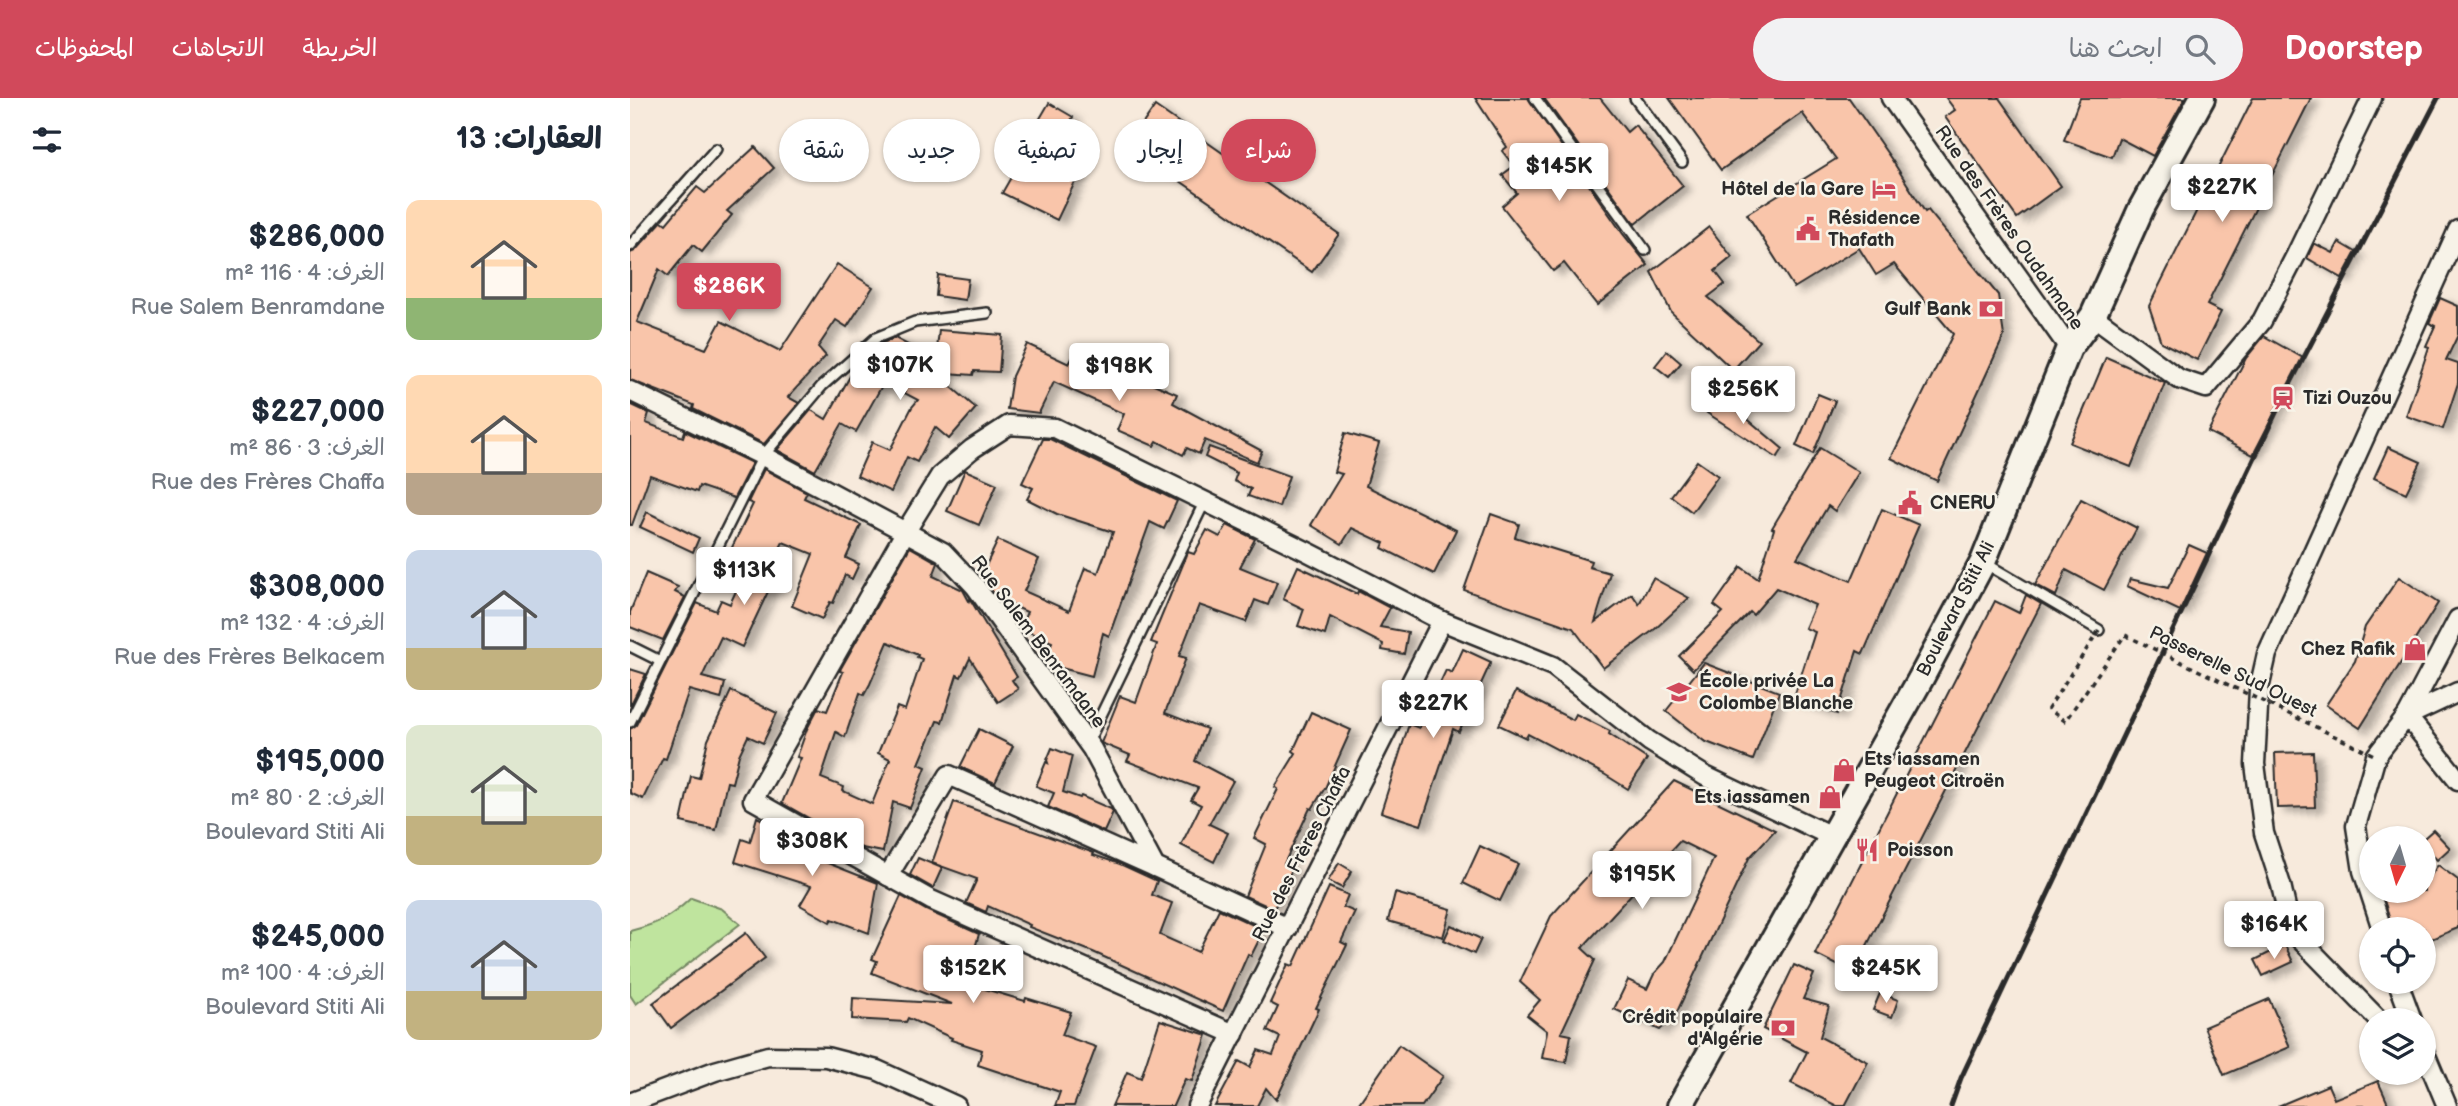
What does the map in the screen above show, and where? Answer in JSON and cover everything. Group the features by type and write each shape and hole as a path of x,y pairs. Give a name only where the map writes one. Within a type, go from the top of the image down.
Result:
{"main road":[{"name":"Boulevard Stiti Ali","path":"1680,1106 1920,680 1983,562 2069,348 2092,316 2141,209 2202,98"}],"street":[{"name":"Rue des Frères Oudahmane","path":"1891,98 2069,348"},
{"path":"2092,316 2179,379 2206,388 2262,321 2297,255 2372,98"},
{"path":"2367,1008 2291,930 2281,885 2264,833 2255,764 2259,689 2267,654 2458,230"},
{"name":"Rue Salem Benramdane","path":"630,391 763,456 943,552 975,586 1088,743 1155,867"},
{"path":"1234,1034 968,917 888,877 753,800 940,476 972,449 1009,425 1055,428 1443,621 1553,666 1649,741 1705,776 1831,836"},
{"path":"2378,917 2362,871 2356,826 2376,757 2407,716 2458,620"},
{"name":"Rue des Frères Chaffa","path":"1197,1106 1443,621"},
{"path":"2407,716 2458,692"},
{"path":"2407,716 2458,780"},
{"path":"888,877 949,775 1288,928"},
{"path":"630,1103 715,1071 768,1056 826,1056 877,1070 956,1106"},
{"path":"2436,1084 2446,1106"}],"lane":[{"path":"1535,98 1645,250"},
{"path":"1635,98 1682,162"},
{"path":"630,246 716,149"},
{"path":"630,722 763,456 822,386 876,338 915,322 987,313"},
{"path":"1088,743 1205,501"},
{"path":"1983,562 2099,630"},
{"path":"630,646 660,661"}],"path":[{"name":"Passerelle Sud Ouest","path":"2099,630 2048,709 2065,721 2125,635 2376,757"}],"green space":[{"path":"691,898 722,909 740,924 636,1004 630,995 630,931 663,919"}],"building":[{"path":"1475,98 1528,98 1623,234 1648,265 1597,305 1564,263 1553,271 1502,206 1517,193 1502,175 1514,166 1502,151 1507,147"},
{"path":"1544,98 1600,98 1627,132 1635,125 1683,186 1635,224"},
{"path":"1669,98 1849,98 1925,212 1928,210 1998,295 2004,336 1937,481 1891,458 1953,334 1894,264 1876,275 1859,248 1794,288 1747,214 1836,159 1802,113 1721,170"},
{"path":"1946,98 1999,98 2061,186 2017,218 1945,117 1955,110"},
{"path":"2080,98 2185,98 2153,156 2119,138 2112,157 2064,140"},
{"path":"2253,98 2311,98 2207,305 2221,312 2197,360 2161,342 2149,306"},
{"path":"1049,103 1073,117 1072,119 1040,119"},
{"path":"1155,106 1174,119 1146,119"},
{"path":"1207,142 1221,152 1221,182 1264,182 1339,234 1312,272 1182,182 1207,182"},
{"path":"755,147 774,168 727,211 732,215 702,252 693,245 668,276 659,269 637,322 706,349 721,321 780,351 837,264 873,287 847,327 836,320 818,347 826,356 788,397 799,403 764,444 693,409 694,405 630,380 630,253 635,251 662,221 666,224 697,187 705,193"},
{"path":"1008,182 1075,182 1057,220 1002,193"},
{"path":"1709,227 1732,257 1715,271 1725,284 1708,297 1759,341 1733,370 1671,312 1651,272"},
{"path":"2339,242 2356,252 2342,278 2307,258 2314,243 2333,253"},
{"path":"938,275 968,279 965,300 936,296"},
{"path":"2440,298 2458,306 2458,335 2446,360 2458,364 2458,383 2443,429 2406,416 2429,347 2426,346 2435,326 2429,323"},
{"path":"939,330 1002,335 999,372 974,371 973,375 934,372 976,408 949,439 935,427 917,462 907,457 891,492 857,476 872,442 890,450 918,400 884,382 856,432 842,424 815,471 777,450 811,410 826,419 853,371 858,374 868,355 880,344 895,338 936,360"},
{"path":"2264,336 2303,358 2253,455 2208,432 2246,358"},
{"path":"1027,344 1069,364 1075,353 1138,383 1140,378 1177,394 1173,403 1262,451 1257,462 1205,440 1199,454 1187,448 1183,455 1157,441 1154,446 1117,430 1124,414 1054,382 1039,413 1007,409 1012,376"},
{"path":"1667,351 1681,363 1669,377 1655,366"},
{"path":"2106,357 2165,383 2131,467 2070,443"},
{"path":"1818,394 1835,401 1813,454 1796,446"},
{"path":"1719,395 1783,449 1777,458 1707,413"},
{"path":"630,404 649,413 646,423 683,437 685,431 752,463 734,498 699,486 697,492 650,475 630,525"},
{"path":"1345,433 1379,443 1366,486 1456,530 1434,574 1382,548 1384,543 1352,528 1342,544 1311,525 1342,474 1334,472"},
{"path":"1043,439 1050,439 1177,501 1164,529 1150,522 1109,636 1103,633 1092,676 1046,664 1052,642 1020,628 1027,612 998,599 981,576 998,540 1039,559 1024,591 1069,611 1085,568 1098,573 1113,532 1057,514 1027,499 1033,488 1022,483"},
{"path":"1209,447 1289,476 1279,507 1248,496 1251,489 1234,481 1237,473 1205,457"},
{"path":"2388,447 2421,462 2406,493 2374,478"},
{"path":"1820,448 1859,472 1835,511 1828,506 1797,558 1851,581 1882,509 1919,525 1863,654 1857,651 1837,714 1793,700 1815,632 1805,628 1815,605 1776,588 1753,615 1750,612 1693,670 1679,656 1723,612 1714,605 1741,567 1758,579 1774,529 1772,528"},
{"path":"1697,461 1718,476 1692,512 1671,496"},
{"path":"764,469 807,492 804,498 861,525 846,558 859,564 852,579 845,575 833,603 830,602 822,619 792,606 813,554 783,542 765,578 772,583 742,647 721,637 702,677 725,683 721,699 689,690 666,759 663,758 643,799 630,793 630,729 636,725 697,603 716,611 721,600 730,604 743,576 723,566 753,504 748,502"},
{"path":"965,470 997,484 979,525 947,511"},
{"path":"2081,499 2137,528 2104,590 2066,570 2056,596 2035,585"},
{"path":"647,512 699,538 693,552 640,527"},
{"path":"1491,514 1519,524 1515,537 1591,561 1589,567 1610,573 1595,622 1632,594 1639,604 1653,578 1689,598 1655,629 1603,668 1573,628 1464,590"},
{"path":"1227,525 1255,539 1240,567 1277,582 1268,605 1255,600 1246,622 1199,605 1179,656 1186,658 1165,713 1207,729 1195,761 1233,781 1209,824 1228,833 1214,862 1181,845 1201,805 1191,800 1198,788 1127,761 1130,755 1101,743 1120,696 1136,702 1157,644 1151,642 1188,552 1194,554 1207,530 1220,537"},
{"path":"2189,545 2207,553 2180,611 2127,586 2130,579 2168,588"},
{"path":"910,547 938,563 933,576 963,590 1017,677 1012,680 1018,689 998,702 970,658 961,677 957,675 942,722 937,721 919,764 926,767 910,808 893,802 883,852 862,848 782,803 801,758 797,757 807,729 818,708 827,711 843,672 840,671","holes":["888,642 918,655 917,657 922,659 905,710 897,707 878,753 890,759 872,804 843,791 844,787 821,778 836,732 845,737 860,693 864,695"]},
{"path":"1298,566 1357,594 1358,591 1390,608 1380,627 1408,632 1404,654 1382,650 1383,644 1330,617 1325,635 1298,626 1304,609 1283,599"},
{"path":"646,573 678,587 675,592 685,597 663,640 630,627 630,612"},
{"path":"2399,577 2438,603 2360,728 2326,705 2355,661 2365,627"},
{"path":"2026,595 2041,604 1853,973 1815,954 1995,601 2019,613"},
{"path":"1463,649 1491,662 1459,732 1453,729 1421,825 1381,812 1409,724 1419,728 1446,670 1452,673"},
{"path":"1704,663 1779,692 1753,760 1704,741 1666,711"},
{"path":"630,669 646,674 630,706"},
{"path":"731,691 777,713 763,743 748,736 739,755 732,783 727,782 716,830 681,822 691,776 699,778 708,740"},
{"path":"1516,691 1573,720 1576,714 1610,731 1609,734 1647,759 1628,789 1528,734 1526,738 1499,725"},
{"path":"1311,712 1351,730 1326,786 1312,809 1310,808 1284,864 1293,867 1274,909 1245,896 1266,844 1254,838 1278,789 1275,787 1296,753 1293,751"},
{"path":"979,729 1013,746 995,783 960,767"},
{"path":"1052,748 1072,756 1063,792 1080,798 1081,796 1113,812 1104,832 1048,807 1054,793 1036,786 1046,762 1048,763"},
{"path":"2313,752 2315,807 2277,808 2275,753"},
{"path":"1674,781 1775,830 1749,858 1676,1014 1660,1030 1614,1009 1628,980 1647,989 1654,974 1665,962 1714,858 1680,841 1582,948 1595,960 1561,1033 1571,1035 1566,1062 1542,1058 1547,1031 1527,1015 1540,1000 1520,982 1551,916"},
{"path":"954,802 1094,853 1093,855 1157,881 1152,895 1172,903 1160,935 1198,952 1219,909 1264,930 1251,956 1248,954 1223,1011 1093,952 1029,927 1030,925 988,906 986,912 966,903 977,879 932,863"},
{"path":"757,817 794,836 785,835 782,845 878,883 869,933 832,919 830,922 800,905 811,886 735,862 742,839 750,842"},
{"path":"2436,833 2450,848 2436,859"},
{"path":"1480,846 1518,864 1500,901 1463,883"},
{"path":"918,858 942,868 933,888 910,875"},
{"path":"1339,863 1352,871 1342,888 1328,881"},
{"path":"2438,865 2458,880 2458,928 2436,937 2436,917 2389,917 2385,903 2436,903"},
{"path":"1329,887 1348,895 1343,907 1355,912 1341,942 1347,945 1276,1100 1266,1088 1257,1106 1215,1106 1239,1061 1250,1067 1258,1050 1273,1055 1280,1037 1267,1031 1278,1007 1270,1003 1288,964 1293,966"},
{"path":"1395,893 1451,909 1443,937 1388,921"},
{"path":"901,896 979,934 965,983 1071,1012 1062,1035 1096,1047 1074,1106 1055,1106 1060,1092 978,1065 982,1050 951,1040 952,1038 908,1018 906,1022 852,1019 853,998 952,1004 872,973 877,961 872,959"},
{"path":"1451,925 1481,939 1474,954 1444,940"},
{"path":"746,933 765,958 671,1028 653,1003"},
{"path":"2285,945 2293,962 2263,976 2255,960"},
{"path":"1794,965 1814,974 1803,999 1829,1006 1820,1037 1868,1062 1845,1106 1837,1106 1791,1083 1807,1052 1763,1029"},
{"path":"1880,993 1898,1000 1892,1017 1873,1010"},
{"path":"2269,999 2290,1047 2224,1075 2204,1027"},
{"path":"1160,1020 1207,1035 1192,1081 1185,1079 1173,1106 1112,1106 1127,1072 1141,1078"},
{"path":"1399,1045 1443,1076 1422,1106 1357,1106"},
{"path":"2328,1085 2334,1099 2368,1085 2380,1085 2389,1106 2278,1106"}],"railway":[{"path":"1951,1106 1961,1078 2283,398 2438,98"}],"place":[{"name":"Hôtel de la Gare","path":"1884,189"},
{"name":"Résidence Thafath","path":"1808,229"},
{"name":"Gulf Bank","path":"1991,309"},
{"name":"Tizi Ouzou","path":"2283,398"},
{"name":"CNERU","path":"1910,503"},
{"name":"Chez Rafik","path":"2415,649"},
{"name":"École privée La Colombe Blanche","path":"1679,692"},
{"name":"Ets iassamen Peugeot Citroën","path":"1844,770"},
{"name":"Ets iassamen","path":"1830,797"},
{"name":"Poisson","path":"1867,850"},
{"name":"Crédit populaire d'Algérie","path":"1783,1028"}]}
